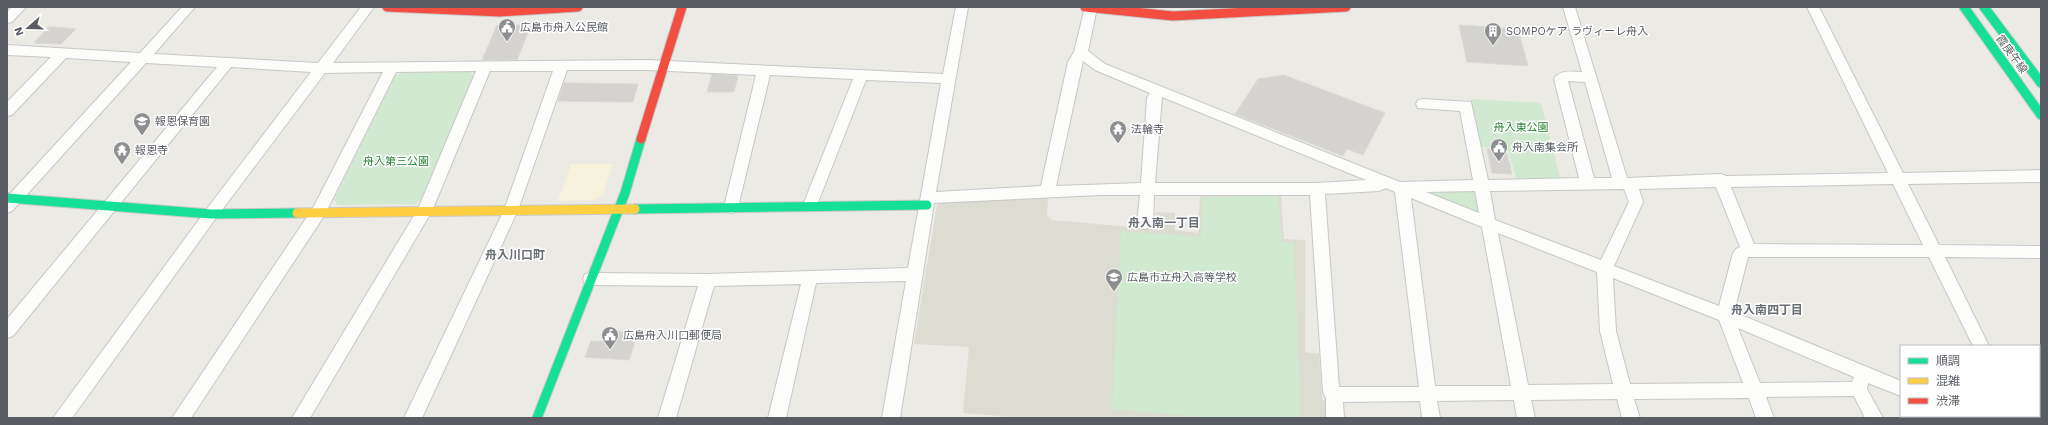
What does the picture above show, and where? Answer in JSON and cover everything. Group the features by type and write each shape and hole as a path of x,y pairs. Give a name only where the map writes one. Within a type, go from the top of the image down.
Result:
{"street":[{"path":"7,19 20,7"},
{"path":"9,201 189,7"},
{"path":"62,418 211,214 324,68 368,7"},
{"path":"387,7 446,11 500,12 578,7"},
{"path":"537,418 619,209 682,7"},
{"path":"891,418 927,201 962,7"},
{"path":"1047,192 1075,62 1081,53 1088,8 1173,16 1346,7"},
{"path":"1569,7 1590,77 1626,183 1636,202 1605,269 1608,331 1622,392 1631,418"},
{"path":"1813,7 1981,345"},
{"name":"霞庚午線","path":"1964,7 2041,115"},
{"path":"1984,7 2041,83"},
{"path":"7,50 324,68 663,65 764,71 862,74 948,80"},
{"path":"7,111 63,53"},
{"path":"1081,53 1100,67 1402,187 1490,224 1725,315 1900,389"},
{"path":"7,331 228,62"},
{"path":"413,418 511,210 562,65"},
{"path":"301,418 424,211 485,66"},
{"path":"181,418 319,212 392,67"},
{"path":"731,206 764,71"},
{"path":"810,205 862,74"},
{"path":"1588,184 1561,80 1565,76 1590,77"},
{"path":"1145,222 1154,98 1159,90"},
{"path":"1423,104 1466,106 1490,224 1526,418"},
{"path":"1402,187 1721,180 2041,176"},
{"path":"1721,180 1749,250"},
{"path":"9,201 211,214 619,209 927,201 1100,189 1317,189 1380,184 1387,181"},
{"path":"1402,187 1431,418"},
{"path":"1317,189 1331,392 1334,395 1335,418"},
{"path":"1764,418 1725,315 1741,252 1749,250 1934,250 2039,255"},
{"path":"591,279 708,280 916,274"},
{"path":"777,418 810,278"},
{"path":"667,418 708,280"},
{"path":"1860,372 1859,389 1874,418"},
{"path":"1334,395 1859,389"}],"shaded area":[{"path":"571,164 613,164 603,195 593,200 558,201"},
{"name":"広島市立舟入高等学校","path":"1200,195 1281,195 1284,239 1305,240 1305,352 1319,354 1322,399 1330,405 1330,418 1025,418 963,413 969,347 914,344 937,205 941,202 1048,198 1047,216 1051,220 1154,229 1156,212 1175,213 1175,230 1198,233"}],"green space":[{"name":"舟入第三公園","path":"471,72 473,76 423,199 415,204 338,205 334,200 393,77 401,73"},
{"name":"舟入東公園","path":"1470,99 1541,103 1561,181 1517,181 1508,149 1480,147"},
{"path":"1474,191 1478,193 1482,213 1479,214 1429,195 1429,193"},
{"path":"1278,196 1282,242 1294,243 1301,418 1213,418 1112,409 1121,231 1201,237 1202,197"}],"building":[{"name":"広島市舟入公民館","path":"497,25 531,25 517,60 482,60"},
{"name":"SOMPOケア ラヴィーレ舟入","path":"1459,25 1518,29 1528,66 1467,62"},
{"path":"48,27 76,29 61,44 34,43"},
{"path":"712,74 738,76 734,92 707,92"},
{"path":"1284,75 1385,113 1363,155 1347,149 1343,156 1235,114 1258,79"},
{"path":"564,83 638,84 633,102 558,101"},
{"name":"舟入南集会所","path":"1487,149 1506,150 1512,174 1492,173"},
{"name":"広島舟入川口郵便局","path":"611,331 638,333 629,360 585,357 591,341 607,342"}],"traffic: fast":[{"path":"1964,7 2041,115"},
{"path":"1984,7 2041,83"},
{"path":"537,418 625,193 641,139"},
{"path":"7,198 211,214 297,213"},
{"path":"635,209 927,205"}],"traffic: slow":[{"path":"297,213 635,209"}],"traffic: jam":[{"path":"387,7 500,12 578,7"},
{"path":"641,139 682,7"},
{"path":"1085,7 1173,16 1346,7"}],"place":[{"name":"広島市舟入公民館","path":"507,42"},
{"name":"SOMPOケア ラヴィーレ舟入","path":"1493,46"},
{"name":"報恩保育園","path":"142,136"},
{"name":"法輪寺","path":"1118,144"},
{"name":"舟入南集会所","path":"1499,162"},
{"name":"報恩寺","path":"122,165"},
{"name":"広島市立舟入高等学校","path":"1114,292"},
{"name":"広島舟入川口郵便局","path":"610,350"}],"district":[{"name":"舟入南一丁目","path":"1164,223"},
{"name":"舟入川口町","path":"515,255"},
{"name":"舟入南四丁目","path":"1767,310"}]}
